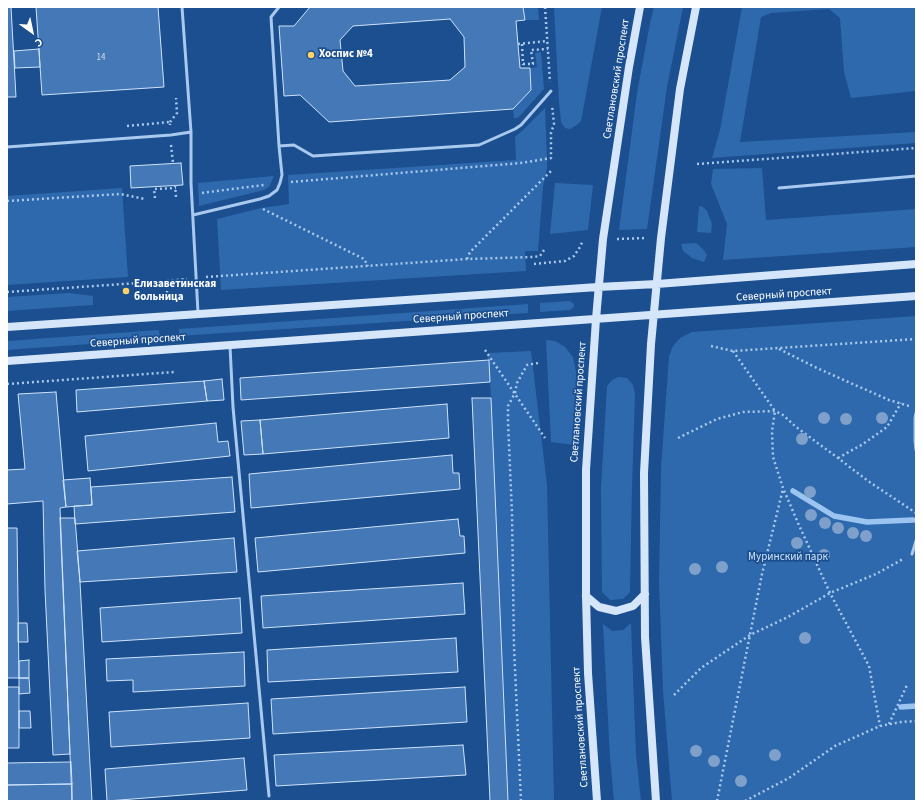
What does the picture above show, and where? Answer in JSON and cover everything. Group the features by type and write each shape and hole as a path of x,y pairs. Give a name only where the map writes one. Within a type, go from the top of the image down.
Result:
{"main road":[{"name":"Светлановский проспект","path":"597,801 588,673 586,596 586,470 598,287 603,239 629,67 640,7"},
{"path":"656,801 645,637 644,473 651,344 661,238 680,89 696,7"},
{"name":"Северный проспект","path":"7,326 657,284 916,264"},
{"name":"Северный проспект","path":"7,361 916,296"},
{"path":"586,596 600,607 616,611 633,606 645,594"}],"lane":[{"path":"182,7 191,132 192,196 198,313"},
{"path":"193,215 269,196 277,190 280,183 282,175 271,17 279,7"},
{"path":"280,146 294,145 313,156 479,145 521,125 551,91"},
{"path":"7,146 171,135 191,132"},
{"path":"779,188 916,176"},
{"path":"230,345 233,406 269,796"},
{"path":"916,413 916,450"},
{"path":"912,554 916,541"}],"path":[{"path":"518,44 547,41"},
{"path":"522,44 523,64 533,64 531,50 548,49"},
{"path":"697,164 916,148"},
{"path":"192,196 209,192 280,183 521,163 551,158"},
{"path":"467,259 470,252 551,171"},
{"path":"155,198 154,189 175,186 176,197"},
{"path":"7,201 120,194 145,199"},
{"path":"261,208 364,259 368,266"},
{"path":"617,239 646,238"},
{"path":"534,264 565,261 574,256 580,248 582,240"},
{"path":"7,292 467,259 540,256 544,250"},
{"path":"167,281 167,298"},
{"path":"711,346 733,351 916,339"},
{"path":"778,349 889,400 916,408"},
{"path":"485,350 545,438"},
{"path":"733,351 775,411 868,482 916,513"},
{"path":"521,801 514,647 512,513 508,406 515,393 517,383 527,365 538,363"},
{"path":"7,384 174,372"},
{"path":"838,458 863,444 887,427 901,403"},
{"path":"678,438 717,419 743,412 775,411"},
{"path":"775,411 772,431 773,457 783,488 830,594 869,666 880,726"},
{"path":"717,801 762,574 783,488"},
{"path":"674,695 701,668 750,635 788,617 830,594 876,574 912,554"},
{"path":"889,724 907,685"},
{"path":"745,801 789,778 835,746 880,726 916,721"}],"green space":[{"path":"523,7 538,7 539,20 525,20"},
{"path":"554,7 602,7 581,121 570,129 565,128 561,122"},
{"path":"654,7 683,7 667,87 647,229 619,230 637,93"},
{"path":"742,7 916,7 916,91 851,98 844,72 840,18 829,9 771,13 761,17 740,142 916,132 916,143 712,158 720,130"},
{"path":"541,52 544,89 518,118 514,118 513,109 531,90 530,68 537,67 535,53"},
{"path":"545,108 547,168 543,187 538,251 525,251 526,271 221,290 217,219 261,208 289,204 288,175 516,160 515,137"},
{"path":"762,168 766,220 916,209 916,247 723,260 727,224 711,184 713,169"},
{"path":"274,176 269,187 264,190 199,206 198,183"},
{"path":"555,183 593,185 588,230 550,234"},
{"path":"122,188 128,277 7,285 7,196"},
{"path":"699,206 703,207 707,211 712,224 711,233 697,232"},
{"path":"696,243 707,255 704,262 692,258 683,251 681,244"},
{"path":"69,293 93,296 93,305 7,311 7,297"},
{"path":"570,301 574,304 574,307 570,310 540,312 540,303"},
{"path":"528,304 528,313 179,336 179,329"},
{"name":"Муринский парк","path":"916,316 916,801 672,801 663,691 659,582 661,468 669,356 673,346 680,338 692,332"},
{"path":"159,330 160,339 7,350 7,341"},
{"path":"546,340 555,341 565,347 573,357 576,372 575,445 551,442"},
{"path":"531,351 547,485 554,801 508,801 488,353"},
{"path":"618,377 627,378 633,385 635,394 630,592 623,599 610,600 602,592 601,488 607,386 612,380"},
{"path":"631,623 636,755 641,801 614,801 610,758 603,624 612,631 623,630"}],"building":[{"path":"7,7 11,7 16,97 7,97"},
{"path":"36,7 158,7 164,87 42,95"},
{"name":"Хоспис №4","path":"310,7 523,7 525,20 516,21 520,68 530,68 531,90 513,109 329,122 300,95 284,96 279,26 294,26","holes":["450,19 464,37 465,67 450,80 355,86 343,71 340,40 353,26"]},
{"path":"39,49 40,67 15,68 14,51"},
{"path":"181,163 183,185 131,188 130,166"},
{"path":"489,360 490,382 241,400 240,378"},
{"path":"222,379 224,400 207,401 204,381"},
{"path":"204,381 207,401 77,412 76,390"},
{"path":"56,392 66,507 60,508 70,754 53,755 45,590 43,501 7,504 7,470 25,469 18,394"},
{"path":"472,398 491,398 508,801 490,801"},
{"path":"447,404 449,438 263,454 260,420"},
{"path":"260,420 263,454 244,455 241,421"},
{"path":"216,423 218,442 228,441 230,456 88,471 85,436"},
{"path":"452,455 453,473 459,473 460,489 251,508 249,474"},
{"path":"232,477 235,512 75,524 74,506 92,505 91,487"},
{"path":"90,478 92,505 66,507 63,480"},
{"path":"60,518 75,518 92,801 72,801"},
{"path":"458,519 460,536 464,536 465,553 258,572 255,538"},
{"path":"7,528 17,528 19,678 7,678"},
{"path":"234,538 237,572 80,582 77,551"},
{"path":"463,583 465,614 263,628 261,596"},
{"path":"240,598 242,633 102,642 100,608"},
{"path":"18,623 27,623 28,642 18,642"},
{"path":"456,638 458,672 268,682 267,650"},
{"path":"244,652 245,686 133,692 133,680 107,681 106,659"},
{"path":"29,660 29,678 19,678 19,661"},
{"path":"19,678 29,678 30,693 19,694"},
{"path":"7,687 19,687 19,748 7,748"},
{"path":"465,687 467,722 273,734 271,699"},
{"path":"248,703 250,738 111,747 109,712"},
{"path":"19,711 30,711 31,728 19,728"},
{"path":"463,745 466,775 276,786 274,755"},
{"path":"244,758 247,790 107,801 105,769"},
{"path":"71,762 72,784 7,785 7,763"},
{"path":"72,784 72,801 7,801 7,785"}],"waterway":[{"path":"793,491 834,516 867,522 913,520"},
{"path":"901,707 916,706"}],"place":[{"name":"Хоспис №4","path":"311,55"},
{"name":"Елизаветинская больница","path":"126,291"}]}
